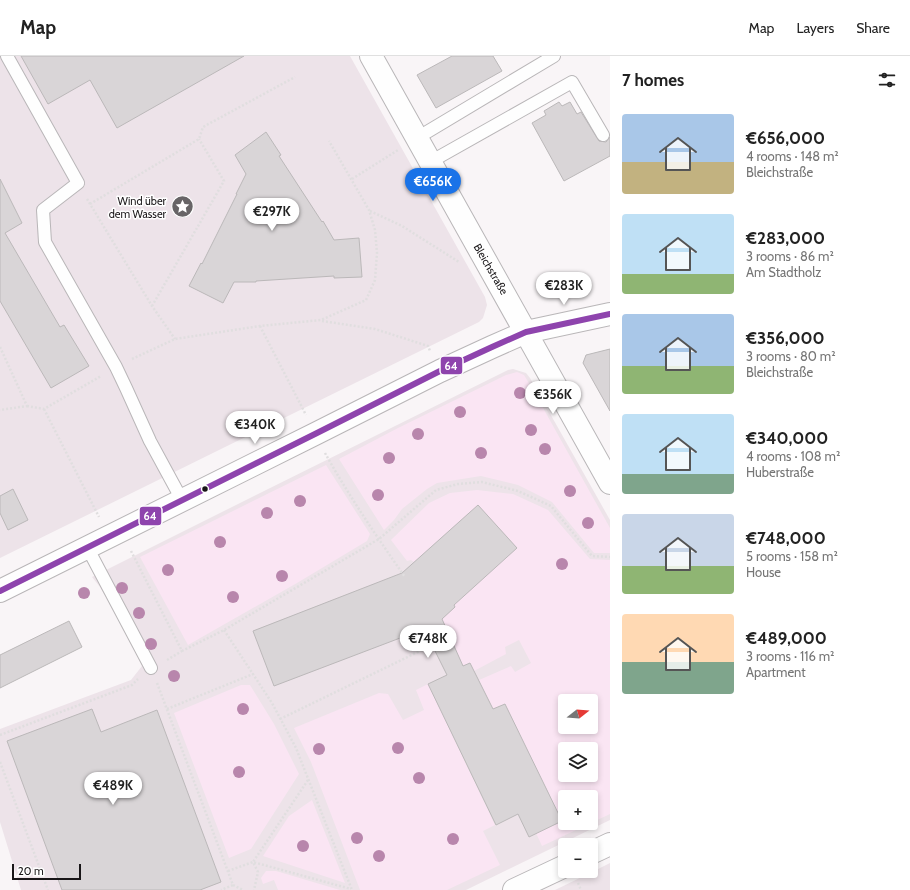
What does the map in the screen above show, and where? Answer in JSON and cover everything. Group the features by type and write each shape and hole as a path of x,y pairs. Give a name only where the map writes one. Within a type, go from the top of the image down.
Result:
{"main road":[{"name":"Bleichstraße","path":"371,56 610,482"},
{"path":"0,591 440,371 526,332 610,314"},
{"path":"598,850 610,844"},
{"path":"514,890 558,869"}],"lane":[{"path":"6,56 78,183 42,210 45,242 116,367 150,441 182,500"},
{"path":"417,138 554,56"},
{"path":"430,162 572,82 603,135"},
{"path":"87,547 151,668"}],"path":[{"path":"90,204 199,139 203,126 295,77"},
{"path":"352,179 417,138"},
{"path":"152,306 224,181 199,139"},
{"path":"321,320 366,300 375,280 377,253 375,230 369,210 329,141"},
{"path":"78,183 152,306 175,339 260,326 321,320 375,329 428,346 440,371"},
{"path":"369,210 402,226 478,273 490,267"},
{"path":"0,347 27,406 0,410"},
{"path":"44,409 182,651 224,630 379,539 436,490 458,484 482,482 518,491 550,506 592,556 610,557"},
{"path":"224,630 253,674 296,748 352,890"},
{"path":"280,719 422,650"},
{"path":"0,734 132,685 151,668 233,885 243,890"},
{"path":"167,709 253,674"},
{"path":"0,762 48,890"},
{"path":"253,862 308,779"},
{"path":"228,871 253,862 352,890"},
{"path":"253,862 258,872 254,890"},
{"path":"221,890 233,885"}],"shaded area":[{"path":"0,56 350,56 485,297 487,305 483,318 479,322 0,558"},
{"path":"513,369 526,373 610,520 610,820 598,826 598,790 558,790 558,830 589,830 573,838 558,838 558,845 466,890 21,890 0,822 0,729 131,680 142,666 138,655 100,587 92,577 508,370"},
{"path":"517,372 524,375 533,390 610,528 610,553 594,553 552,502 518,485 481,476 437,483 402,509 384,530 339,459 506,375"},
{"path":"326,465 370,534 367,541 188,645 140,557"},
{"path":"477,490 513,494 548,510 590,559 610,560 610,814 598,820 598,790 558,790 558,813 505,704 493,709 479,680 511,666 515,672 531,663 519,640 505,647 506,654 474,671 470,663 463,666 442,619 455,607 454,605 516,548 478,506 414,562 411,560 407,561 391,540 429,503 450,493"},
{"path":"428,684 495,825 483,831 500,865 447,890 360,890 311,762 294,728 379,693 388,694 403,720 424,710 416,690"},
{"path":"241,685 250,685 274,724 299,774 251,849 229,858 174,713"},
{"path":"312,800 345,883 263,856 289,816"},
{"path":"558,823 558,830 576,830 542,846 536,833"},
{"path":"610,863 610,890 555,890 580,878 598,878 598,869"},
{"path":"266,871 276,871 340,890 278,890 274,880 263,884 261,878"}],"building":[{"path":"21,56 244,56 117,128 90,80 48,104"},
{"path":"452,56 493,56 502,71 436,108 417,75"},
{"path":"559,102 562,106 570,102 577,114 581,112 599,141 606,142 610,137 610,156 564,181 532,123 546,115 544,111"},
{"path":"266,132 281,155 279,156 322,222 323,221 334,240 359,238 362,277 334,278 334,276 256,282 234,282 223,303 189,286 201,263 202,264 246,174 235,155"},
{"path":"0,179 22,223 5,233 60,327 64,325 89,366 51,388 0,301"},
{"path":"610,349 610,411 583,363 586,355"},
{"path":"13,489 28,520 8,530 0,513 0,496"},
{"path":"478,505 517,548 454,605 455,607 442,619 463,666 470,663 493,709 505,704 558,813 558,823 529,837 518,814 496,825 428,684 447,675 424,629 409,636 408,635 274,686 253,631 402,573"},
{"path":"69,621 82,647 0,688 0,655"},
{"path":"92,709 101,732 157,710 221,882 200,890 62,890 7,741"}],"transit line":[{"name":"64","path":"0,591 440,371 492,347 526,332 610,314"}],"place":[{"name":"Wind über dem Wasser","path":"182,207"}]}
